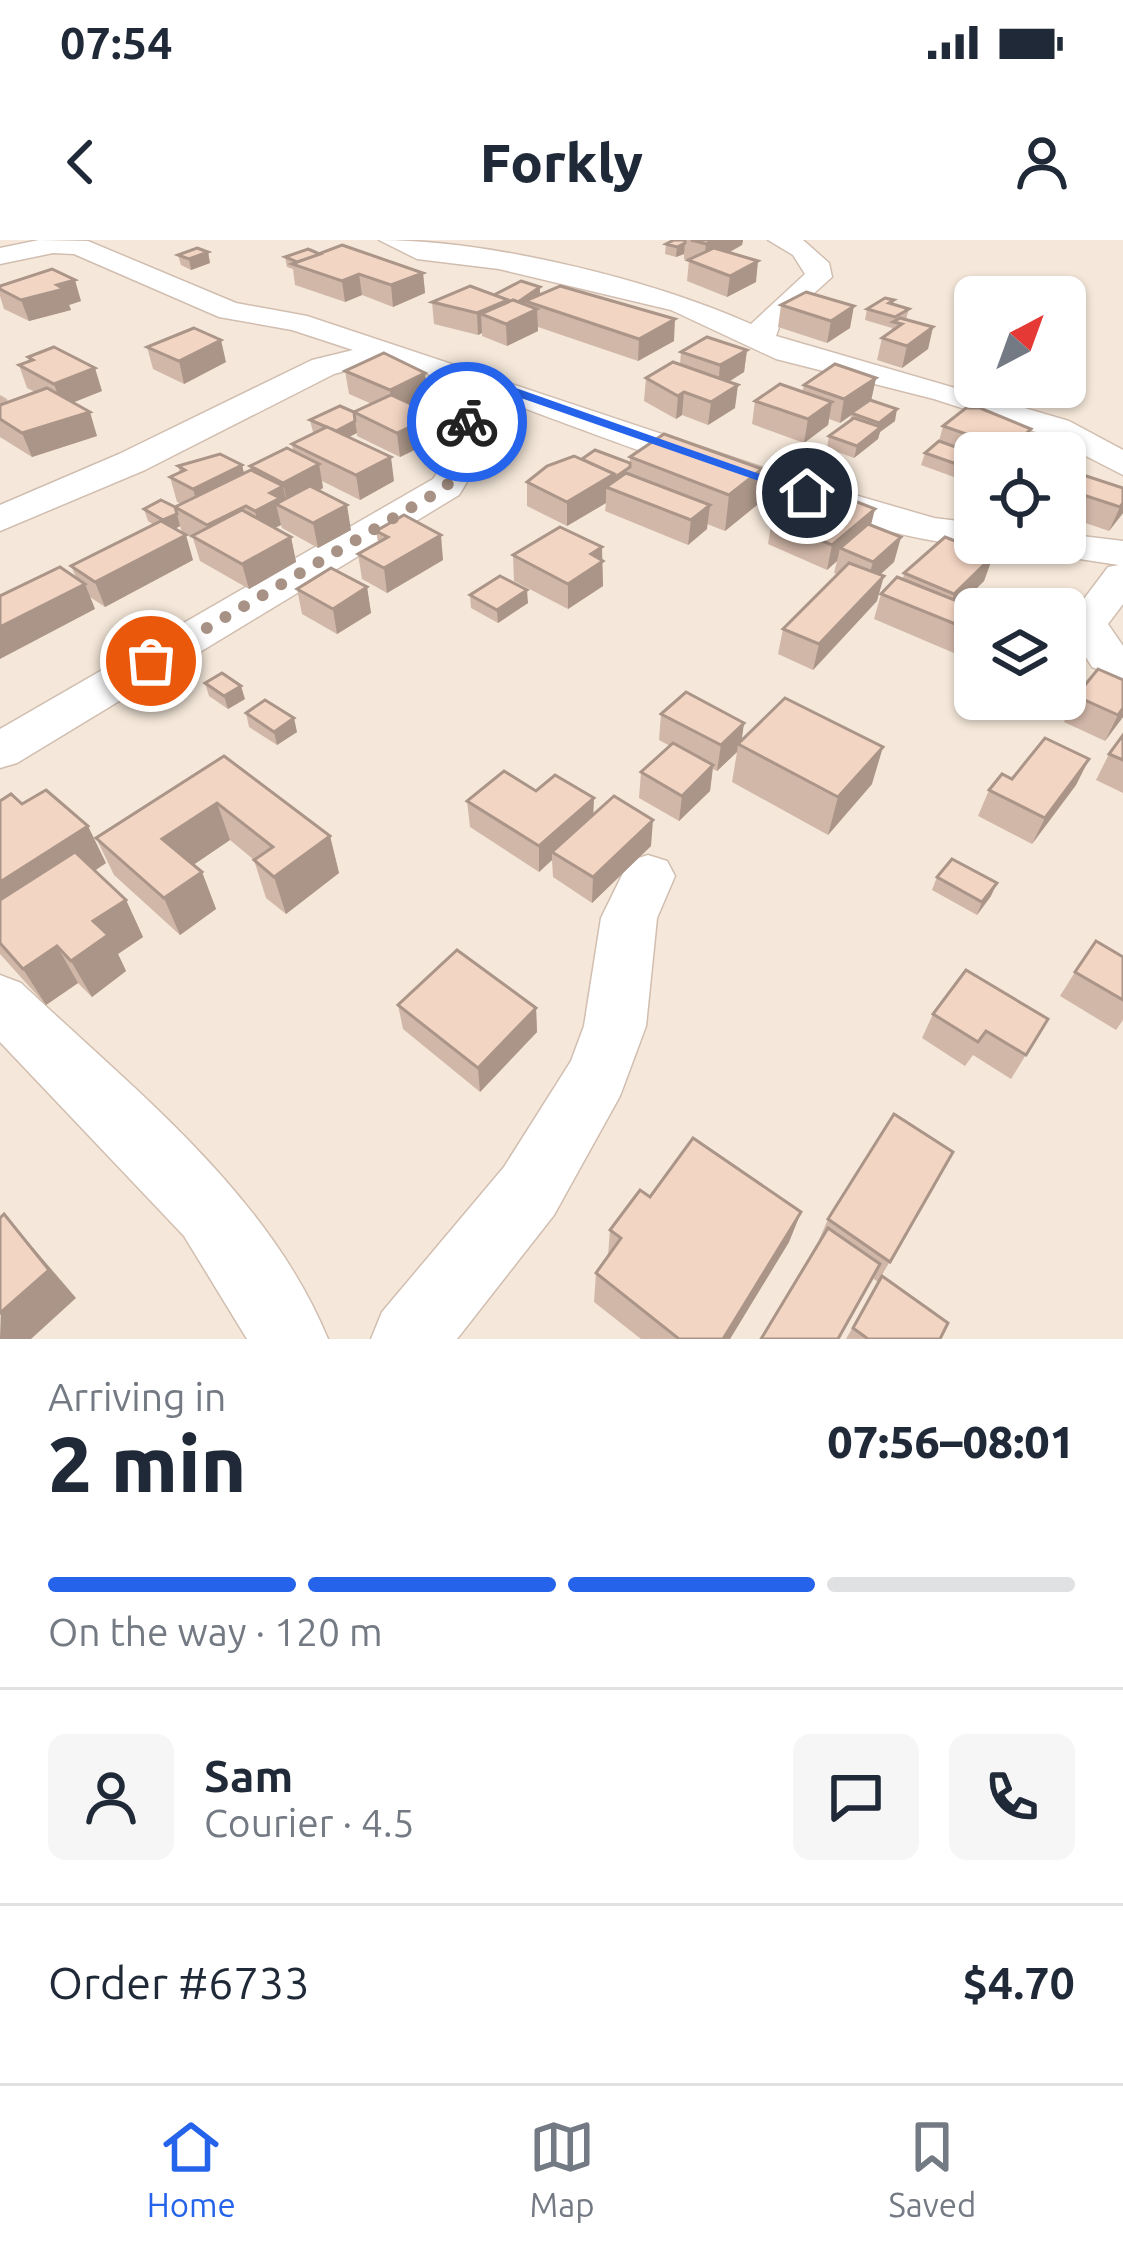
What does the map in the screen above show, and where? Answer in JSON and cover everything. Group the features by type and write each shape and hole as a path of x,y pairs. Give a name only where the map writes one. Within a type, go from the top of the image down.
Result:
{"street":[{"path":"392,240 418,251 499,261 681,304 787,352 946,392 1057,428 1123,464"},
{"path":"760,338 766,320 818,277 802,249 782,240"},
{"path":"0,256 53,245 80,247 229,311 297,322 492,384 766,481 954,532"},
{"path":"0,519 132,462 322,367 381,352"},
{"path":"0,751 446,487 460,467 461,431 492,384"},
{"path":"1086,548 1123,553"},
{"path":"1123,576 1086,622 1108,657 1123,666"},
{"path":"409,1339 529,1191 597,1075 615,1026 629,918 648,875"},
{"path":"0,1001 209,1210 290,1339"}],"shaded area":[{"path":"0,240 1123,240 1123,1339 0,1339"}],"building":[{"path":"342,245 423,273 391,285 359,274 342,281 292,264"},
{"path":"197,248 208,252 189,259 178,255"},
{"path":"714,248 758,261 730,276 688,260"},
{"path":"308,249 320,254 297,262 285,257"},
{"path":"52,269 75,280 57,285 64,289 21,300 0,289 0,286"},
{"path":"521,281 540,287 518,302 494,295"},
{"path":"470,286 508,300 477,313 432,302"},
{"path":"560,286 675,319 639,339 525,301"},
{"path":"806,292 854,306 831,321 781,305"},
{"path":"885,298 909,309 895,317 867,309"},
{"path":"513,300 537,309 506,324 481,314"},
{"path":"900,318 933,327 907,346 882,338 902,324 893,322"},
{"path":"194,328 221,340 179,361 147,347"},
{"path":"707,337 747,350 720,365 681,352"},
{"path":"54,347 95,368 54,384 19,365"},
{"path":"384,353 425,373 390,390 345,371"},
{"path":"673,362 738,385 711,402 684,392 678,396 646,378"},
{"path":"835,364 876,378 844,399 804,385"},
{"path":"780,384 832,402 808,419 755,401"},
{"path":"47,388 90,412 22,433 0,419 0,405"},
{"path":"391,395 435,415 397,433 354,412"},
{"path":"870,400 897,409 879,423 851,413"},
{"path":"340,406 354,412 355,421 336,431 310,420"},
{"path":"966,408 980,408 1031,429 960,432 943,426"},
{"path":"854,418 881,427 857,446 829,436"},
{"path":"327,427 391,457 356,475 292,444"},
{"path":"664,434 762,469 729,495 630,457"},
{"path":"939,441 954,446 954,463 925,453"},
{"path":"287,448 319,464 283,483 250,466"},
{"path":"595,450 630,467 614,478 582,459"},
{"path":"220,454 242,465 193,489 170,477 185,470 178,466"},
{"path":"574,456 614,474 567,502 527,482 547,466"},
{"path":"251,470 283,486 270,493 280,498 255,511 246,506 207,525 175,507"},
{"path":"626,473 710,505 691,520 606,487"},
{"path":"1086,476 1123,488 1120,507 1086,496"},
{"path":"310,486 347,505 313,523 276,504"},
{"path":"847,498 875,509 832,545 772,520 788,507 819,520"},
{"path":"161,500 175,507 177,514 163,520 144,509"},
{"path":"242,510 291,537 242,564 192,536"},
{"path":"404,515 441,535 384,568 358,554 388,537 376,531"},
{"path":"161,521 186,535 95,582 71,566"},
{"path":"868,524 901,537 873,562 840,548"},
{"path":"560,527 602,547 591,554 603,561 568,584 513,555"},
{"path":"945,537 954,541 954,564 985,564 960,588 954,588 954,594 904,573"},
{"path":"849,563 884,576 819,644 783,629"},
{"path":"60,567 85,584 0,627 0,596"},
{"path":"331,568 367,587 333,609 297,589"},
{"path":"500,576 527,590 497,610 470,595"},
{"path":"897,577 954,600 954,624 881,594"},
{"path":"1098,669 1123,680 1123,708 1118,715 1086,701 1086,684"},
{"path":"222,673 241,686 224,696 205,683"},
{"path":"686,692 744,723 721,745 661,714"},
{"path":"785,698 883,747 838,797 738,744"},
{"path":"265,700 294,718 274,732 246,713"},
{"path":"1123,735 1123,760 1109,754"},
{"path":"1045,738 1089,759 1045,818 989,790 1002,774 1012,779"},
{"path":"673,743 713,765 682,796 641,772"},
{"path":"224,756 330,836 274,877 254,860 273,847 217,803 162,839 202,872 164,898 96,838"},
{"path":"504,771 536,791 555,775 594,798 539,846 467,801"},
{"path":"46,790 88,826 0,882 0,801 11,794 22,804"},
{"path":"614,796 653,820 593,877 552,852"},
{"path":"75,852 126,900 93,921 108,935 71,961 57,946 23,969 0,943 0,900"},
{"path":"952,859 997,883 982,902 937,877"},
{"path":"1096,941 1123,957 1123,1000 1075,972"},
{"path":"457,950 536,1008 478,1068 398,1005"},
{"path":"966,970 1048,1019 1026,1055 986,1031 978,1042 933,1014"},
{"path":"894,1114 953,1152 890,1262 828,1219"},
{"path":"693,1138 801,1212 723,1339 679,1339 596,1273 621,1238 610,1230 640,1190 650,1197"},
{"path":"4,1214 49,1270 0,1313 0,1218"},
{"path":"828,1228 880,1264 838,1339 761,1339"},
{"path":"882,1276 948,1323 940,1339 868,1339 853,1328"}],"way so far":[{"path":"151,661 446,487 460,467 461,431 467,422"}],"route":[{"path":"467,422 492,384 807,493"}]}
